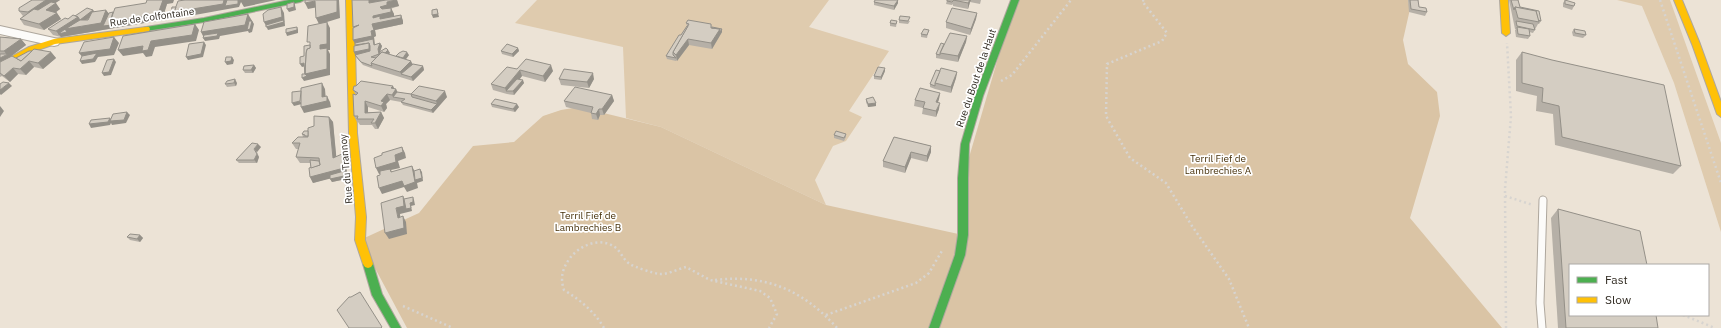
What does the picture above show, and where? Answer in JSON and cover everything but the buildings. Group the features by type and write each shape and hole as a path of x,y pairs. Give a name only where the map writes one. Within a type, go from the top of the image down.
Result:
{"street":[{"name":"Rue de Colfontaine","path":"0,66 32,49 54,42 204,20 300,0"},
{"name":"Rue du Trannoy","path":"350,0 353,133 361,217 360,240 377,295 396,328"},
{"name":"Rue du Bout de la Haut","path":"934,328 960,255 963,235 963,178 965,144 979,96 1015,0"},
{"path":"1504,0 1506,34"},
{"path":"1678,0 1696,44 1721,114"},
{"path":"0,30 54,42"}],"lane":[{"path":"1542,328 1540,303 1543,204"}],"path":[{"path":"1006,78 1012,75 1071,0"},
{"path":"1144,0 1142,1 1167,33 1162,41 1108,64 1106,116 1130,158 1166,183 1192,226 1229,279 1249,328"},
{"path":"1660,0 1721,183"},
{"path":"1506,34 1511,116 1505,196 1506,328"},
{"path":"1505,196 1543,204"},
{"path":"604,328 597,316 577,298 564,290 561,279 565,264 577,252 586,246 597,242 611,244 624,256 628,264 660,274 686,267 694,270 699,276 711,280 744,288 755,288 764,292 771,298 777,314 769,328"},
{"path":"826,315 916,283 929,273"},
{"path":"711,280 743,278 768,283 789,290 809,300 826,315 837,328"},
{"path":"399,304 453,328"},
{"path":"1686,316 1714,328"}],"shaded area":[{"path":"537,0 829,0 809,27 889,51 849,111 862,117 846,141 833,146 815,180 826,205 661,127 626,118 623,47 515,23"},
{"path":"1617,0 1670,0 1721,143 1721,232 1674,83 1642,6"}],"green space":[{"name":"Terril Fief de Lambrechies A","path":"1015,0 1408,0 1410,9 1403,40 1408,64 1437,92 1440,116 1410,218 1502,328 407,328 360,240 419,213 473,146 514,142 543,116 561,110 579,107 661,127 826,205 963,235 963,178"}],"traffic: fast":[{"path":"146,29 204,20 300,0"},
{"path":"934,328 960,255 963,235 963,178 965,144 979,96 1015,0"},
{"path":"368,264 377,295 396,328"}],"traffic: slow":[{"path":"350,0 353,133 361,217 360,240 368,264"},
{"path":"1504,0 1506,33"},
{"path":"1678,0 1696,44 1721,114"},
{"path":"0,66 32,49 54,42 146,29"}],"park label":[{"name":"Terril Fief de Lambrechies B","path":"588,220"}]}
